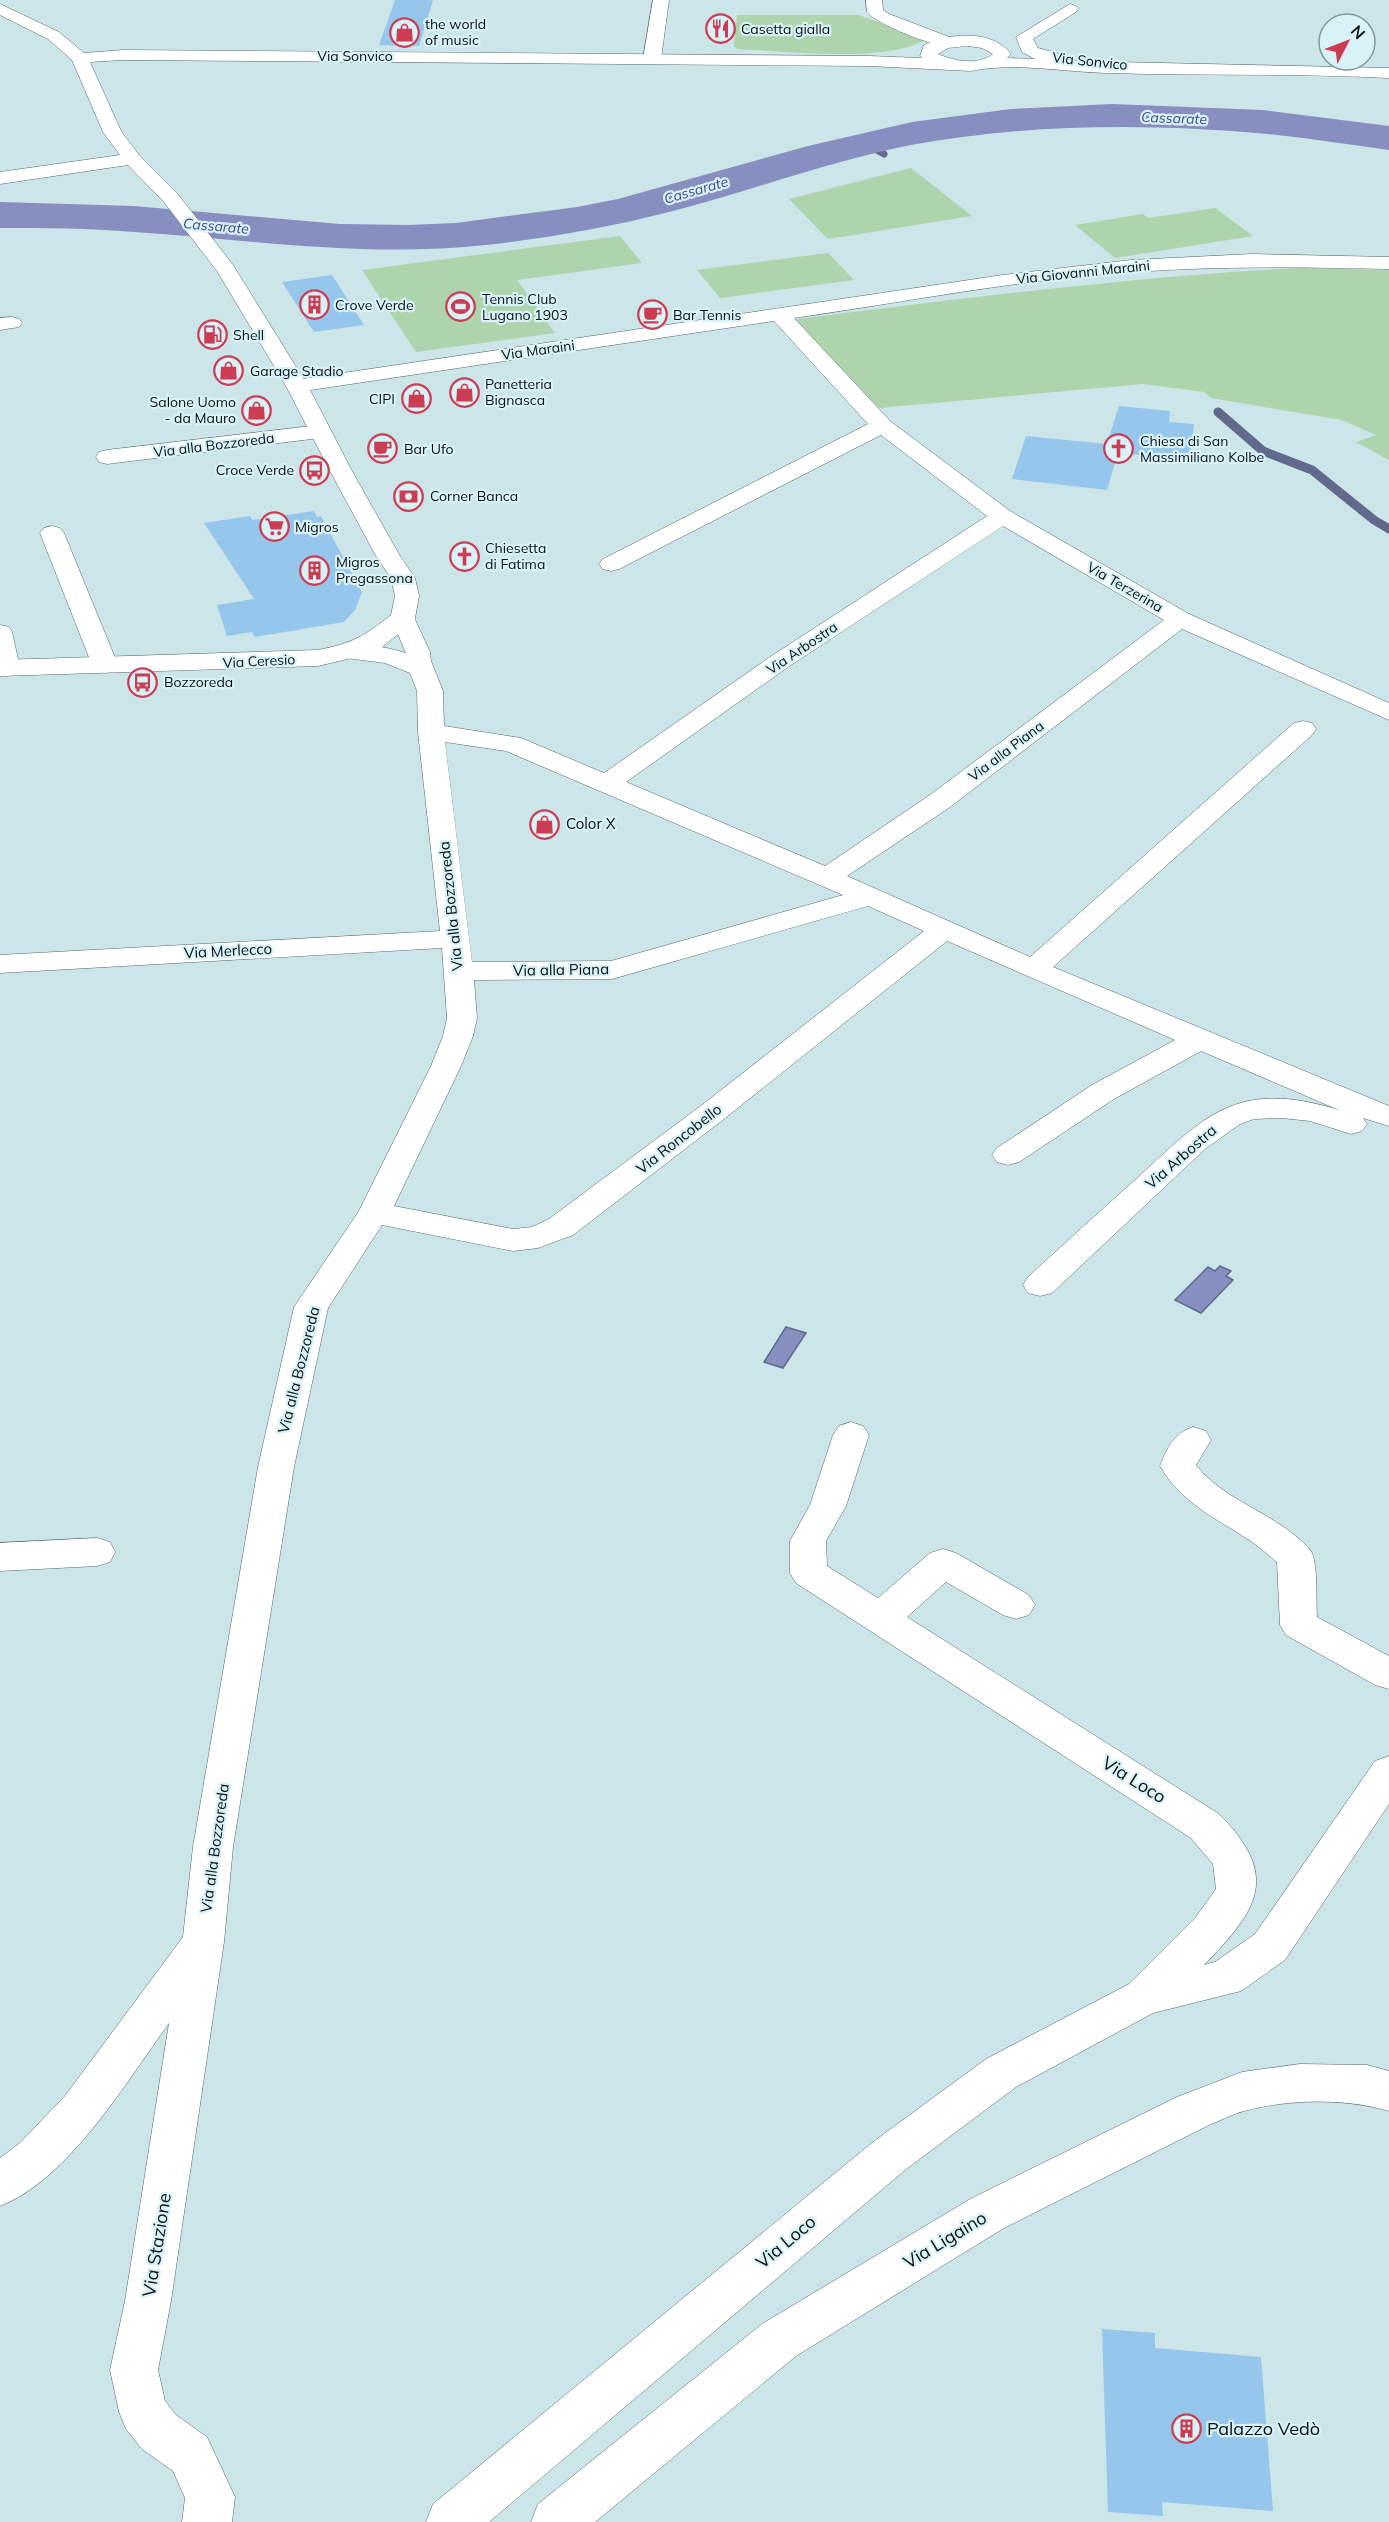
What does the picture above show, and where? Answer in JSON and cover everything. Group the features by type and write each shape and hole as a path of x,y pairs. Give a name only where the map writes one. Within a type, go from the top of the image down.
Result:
{"street":[{"path":"652,59 661,0"},
{"path":"874,0 875,12 883,18 928,33 946,44 985,44 999,50 1000,58 988,64"},
{"name":"Via Sonvico","path":"869,62 1001,30 1078,6 1029,33 1024,38 1024,43 1028,48 1045,57 1071,62 1183,68"},
{"path":"0,9 46,31 74,50 80,58"},
{"path":"946,44 929,56 947,64"},
{"name":"Via Sonvico","path":"80,58 123,55 652,59 1389,73"},
{"name":"Via alla Bozzoreda","path":"0,2185 36,2157 81,2110 203,1942 213,1847 274,1478 311,1307 375,1213 447,1066 462,1018 459,971 431,732 430,692 403,618 408,596 403,578 320,432 297,386 226,269 170,197 132,159 112,132 80,58"},
{"path":"0,178 132,159"},
{"name":"Via Giovanni Maraini","path":"778,314 1003,281 1131,266 1252,260 1389,263"},
{"name":"Via Maraini","path":"297,386 778,314"},
{"name":"Via Terzerina","path":"778,314 882,426 1002,516 1180,619 1389,712"},
{"path":"611,564 882,426"},
{"name":"Via alla Bozzoreda","path":"107,458 320,432"},
{"name":"Via Arbostra","path":"604,785 779,662 1002,516"},
{"path":"52,533 105,665"},
{"name":"Via Ceresio","path":"0,632 4,668 287,660 318,658 347,652 373,642 403,618"},
{"name":"Via alla Piana","path":"827,877 940,801 1180,619"},
{"path":"347,652 381,653 420,661"},
{"path":"1033,969 1303,729"},
{"path":"431,732 512,744 604,785 827,877 1033,969 1358,1106 1389,1116"},
{"name":"Via alla Piana","path":"459,971 590,972 612,970 870,896"},
{"name":"Via Roncobello","path":"375,1213 513,1240 528,1239 550,1233 624,1181 944,928"},
{"name":"Via Merlecco","path":"0,964 455,939"},
{"path":"1008,1155 1103,1092 1200,1039"},
{"name":"Via Arbostra","path":"1040,1286 1190,1147 1227,1119 1252,1110 1290,1108 1310,1111 1368,1130 1389,1130"},
{"name":"Via Loco","path":"851,1436 828,1506 808,1541 809,1573 1205,1826 1226,1846 1233,1861 1237,1890 1225,1914 1144,1997"},
{"path":"1193,1440 1183,1452 1178,1466 1188,1480 1216,1505 1255,1526 1295,1556 1299,1625 1389,1674"},
{"path":"0,1557 97,1552"},
{"path":"880,1618 943,1563 1016,1605"},
{"name":"Via Loco","path":"451,2522 889,2156 1001,2073 1144,1997 1226,1978 1270,1947 1389,1772"},
{"name":"Via Stazione","path":"203,1942 148,2301 134,2370 143,2412 159,2432 190,2454 210,2497 207,2522"},
{"name":"Via Ligaino","path":"556,2522 779,2340 988,2213 1193,2111 1242,2092 1300,2083 1367,2085 1389,2091"}],"green space":[{"path":"737,15 858,15 918,35 923,41 905,48 859,54 737,49 734,46"},
{"path":"911,168 972,216 828,239 789,199"},
{"path":"1215,208 1253,236 1115,258 1075,225 1143,214 1148,218"},
{"name":"Tennis Club Lugano 1903","path":"620,236 642,263 517,280 555,333 416,352 362,270"},
{"path":"828,253 854,280 720,298 697,270"},
{"path":"1298,268 1389,270 1389,460 1356,442 1376,435 1342,420 1211,398 1204,392 1144,384 879,408 790,320 1107,283"}],"water":[{"path":"1220,1266 1231,1271 1226,1276 1233,1280 1201,1313 1175,1300 1208,1267 1215,1271"},
{"path":"786,1327 806,1333 783,1368 764,1362"}],"building":[{"name":"the world of music","path":"395,0 433,0 419,46 379,45"},
{"name":"Crove Verde","path":"332,275 364,325 314,332 282,282"},
{"name":"Chiesa di San Massimiliano Kolbe","path":"1119,406 1170,411 1169,422 1194,424 1189,460 1118,453 1107,490 1012,479 1026,436 1107,444"},
{"name":"Migros Pregassona","path":"314,511 317,517 321,516 362,592 355,610 344,622 255,637 252,632 227,636 217,605 254,599 204,523 250,516 252,520"},
{"name":"Palazzo Vedò","path":"1102,2329 1155,2333 1155,2348 1261,2357 1273,2511 1162,2502 1163,2516 1108,2512"}],"waterway":[{"name":"Cassarate","path":"0,215 134,219 271,232 408,238 488,232 618,212 863,144 912,133 1011,120 1112,116 1213,119 1294,125 1389,138"},
{"path":"864,143 884,154"},
{"path":"1218,412 1263,451 1312,470 1374,520 1389,529"}],"place":[{"name":"Casetta gialla","path":"720,29"},
{"name":"the world of music","path":"404,32"},
{"name":"Crove Verde","path":"314,305"},
{"name":"Tennis Club Lugano 1903","path":"461,307"},
{"name":"Bar Tennis","path":"652,315"},
{"name":"Shell","path":"212,335"},
{"name":"Garage Stadio","path":"229,371"},
{"name":"Panetteria Bignasca","path":"464,392"},
{"name":"CIPI","path":"416,399"},
{"name":"Salone Uomo - da Mauro","path":"257,410"},
{"name":"Bar Ufo","path":"383,449"},
{"name":"Chiesa di San Massimiliano Kolbe","path":"1119,449"},
{"name":"Croce Verde","path":"315,470"},
{"name":"Corner Banca","path":"409,496"},
{"name":"Migros","path":"274,527"},
{"name":"Chiesetta di Fatima","path":"464,556"},
{"name":"Migros Pregassona","path":"315,570"},
{"name":"Bozzoreda","path":"143,682"},
{"name":"Color X","path":"545,824"},
{"name":"Palazzo Vedò","path":"1186,2429"}]}
